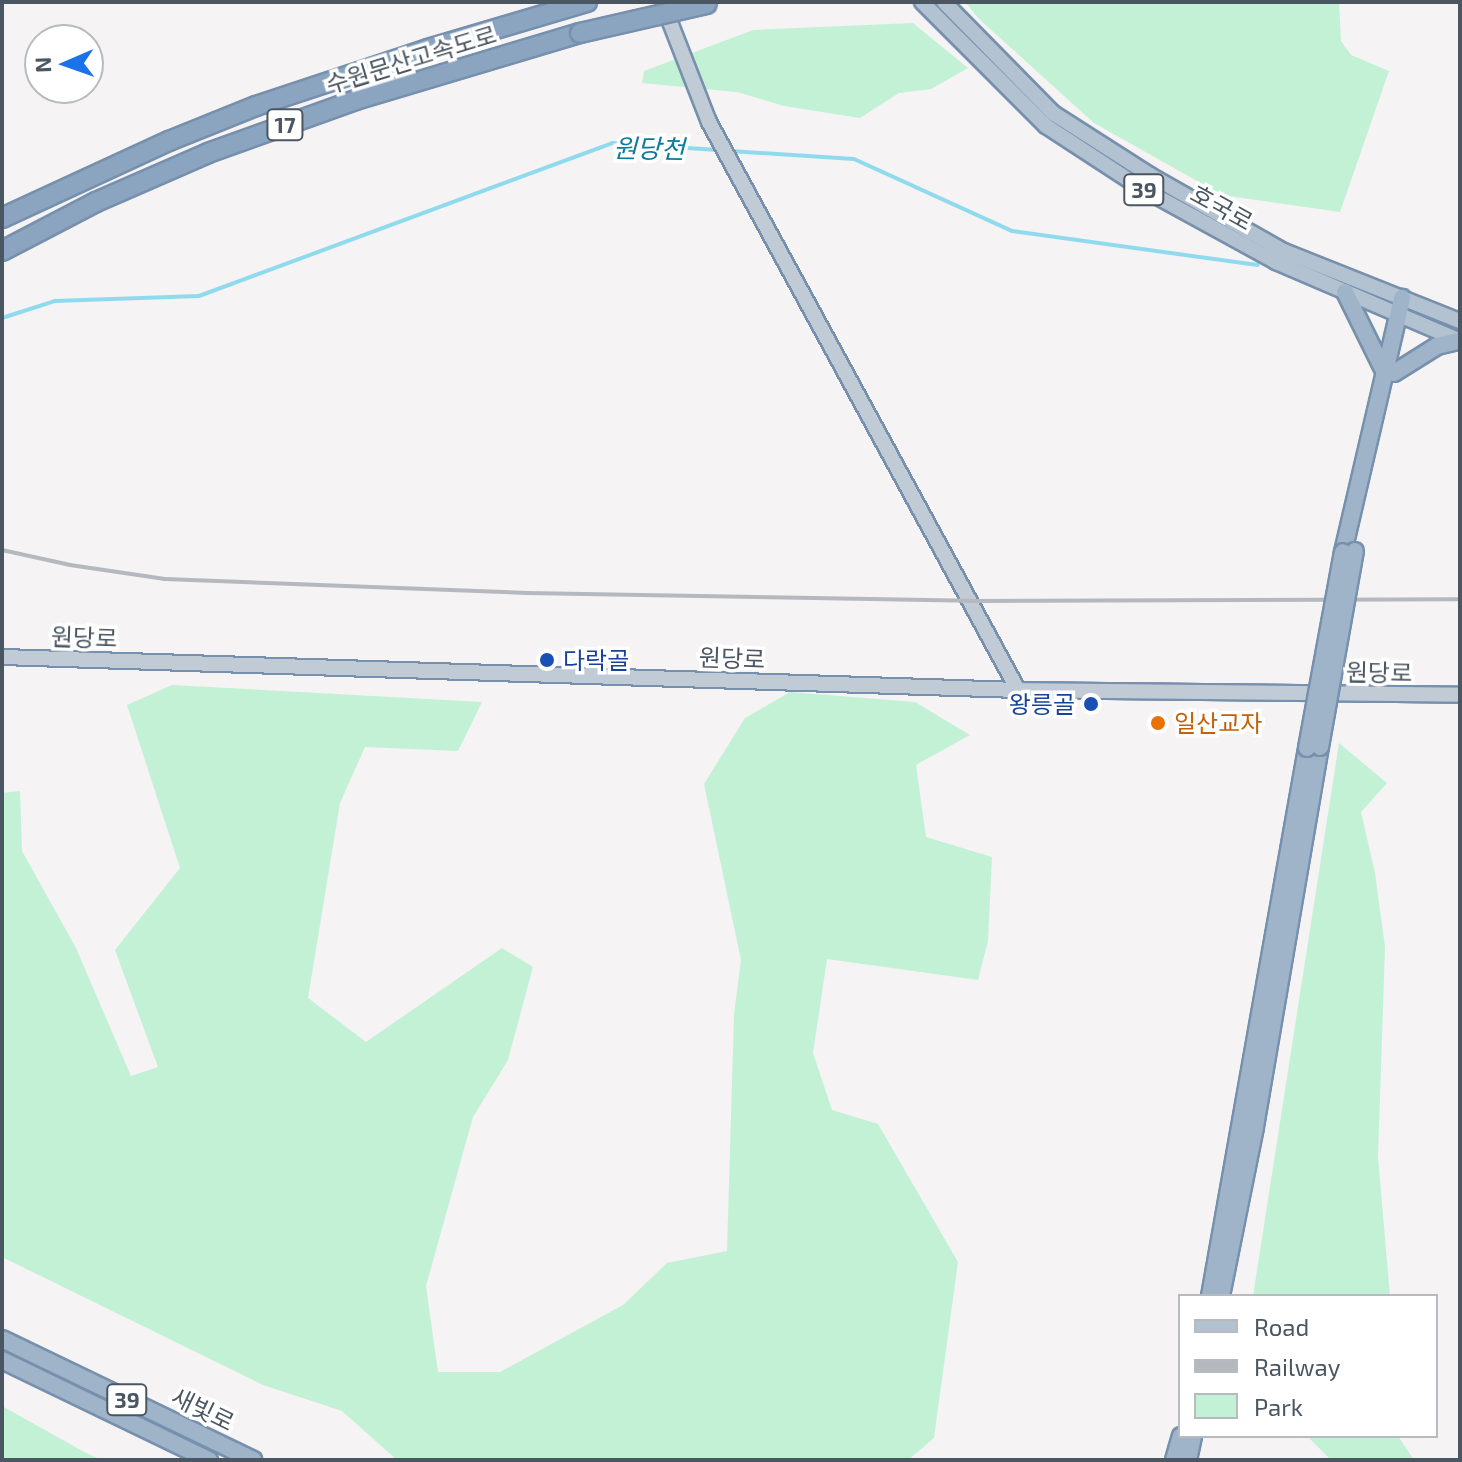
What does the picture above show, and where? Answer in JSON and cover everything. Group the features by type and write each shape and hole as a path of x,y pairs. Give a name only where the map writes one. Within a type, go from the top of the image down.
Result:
{"highway":[{"name":"수원문산고속도로","path":"2,218 169,141 256,106 583,3"},
{"name":"수원문산고속도로","path":"2,251 96,202 208,153 356,100 580,33 711,3"},
{"path":"1345,292 1390,373"},
{"path":"1210,1294 1349,551 1404,308"},
{"path":"1390,373 1437,346 1460,341"},
{"path":"1221,1294 1255,1127 1313,747"},
{"name":"새빛로","path":"2,1339 253,1460"},
{"name":"새빛로","path":"2,1360 209,1460"},
{"path":"1177,1460 1182,1438"},
{"path":"1190,1460 1194,1438"}],"main road":[{"path":"671,2 670,22 709,122 1018,690"},
{"name":"호국로","path":"922,2 1046,126 1141,188 1276,262 1345,292 1460,321"},
{"name":"호국로","path":"944,2 1053,113 1150,175 1284,251 1404,308 1460,341"},
{"name":"원당로","path":"2,657 1018,690 1460,695"}],"green space":[{"path":"965,2 1339,2 1341,41 1351,55 1389,71 1340,212 1222,195 1094,123 979,19"},
{"path":"913,23 968,68 931,89 899,93 860,118 784,106 737,92 642,83 644,71 753,30"},
{"path":"172,685 482,702 458,751 365,747 340,803 308,998 366,1042 502,948 533,967 508,1060 473,1117 426,1286 438,1372 500,1372 623,1305 667,1263 727,1251 734,1014 741,960 704,784 745,718 790,692 915,702 970,735 916,765 926,837 992,857 988,941 978,980 827,959 813,1053 832,1110 878,1124 958,1262 934,1438 908,1460 397,1460 342,1411 263,1385 2,1257 2,793 20,791 22,851 76,948 131,1076 158,1067 115,950 180,868 127,705"},
{"path":"1339,743 1387,783 1361,812 1375,873 1385,947 1378,1157 1390,1294 1253,1294"},
{"path":"2,1406 86,1453 102,1460 2,1460"},
{"path":"1309,1438 1399,1438 1414,1460 1331,1460"}],"waterway":[{"name":"원당천","path":"2,318 55,301 199,296 612,143 718,150"},
{"name":"원당천","path":"731,151 854,159 1012,231 1258,265"}],"railway":[{"path":"2,550 70,565 165,579 527,593 970,601 1460,599"}],"place":[{"name":"다락골","path":"547,660"},
{"name":"왕릉골","path":"1091,704"},
{"name":"일산교자","path":"1158,723"}]}
